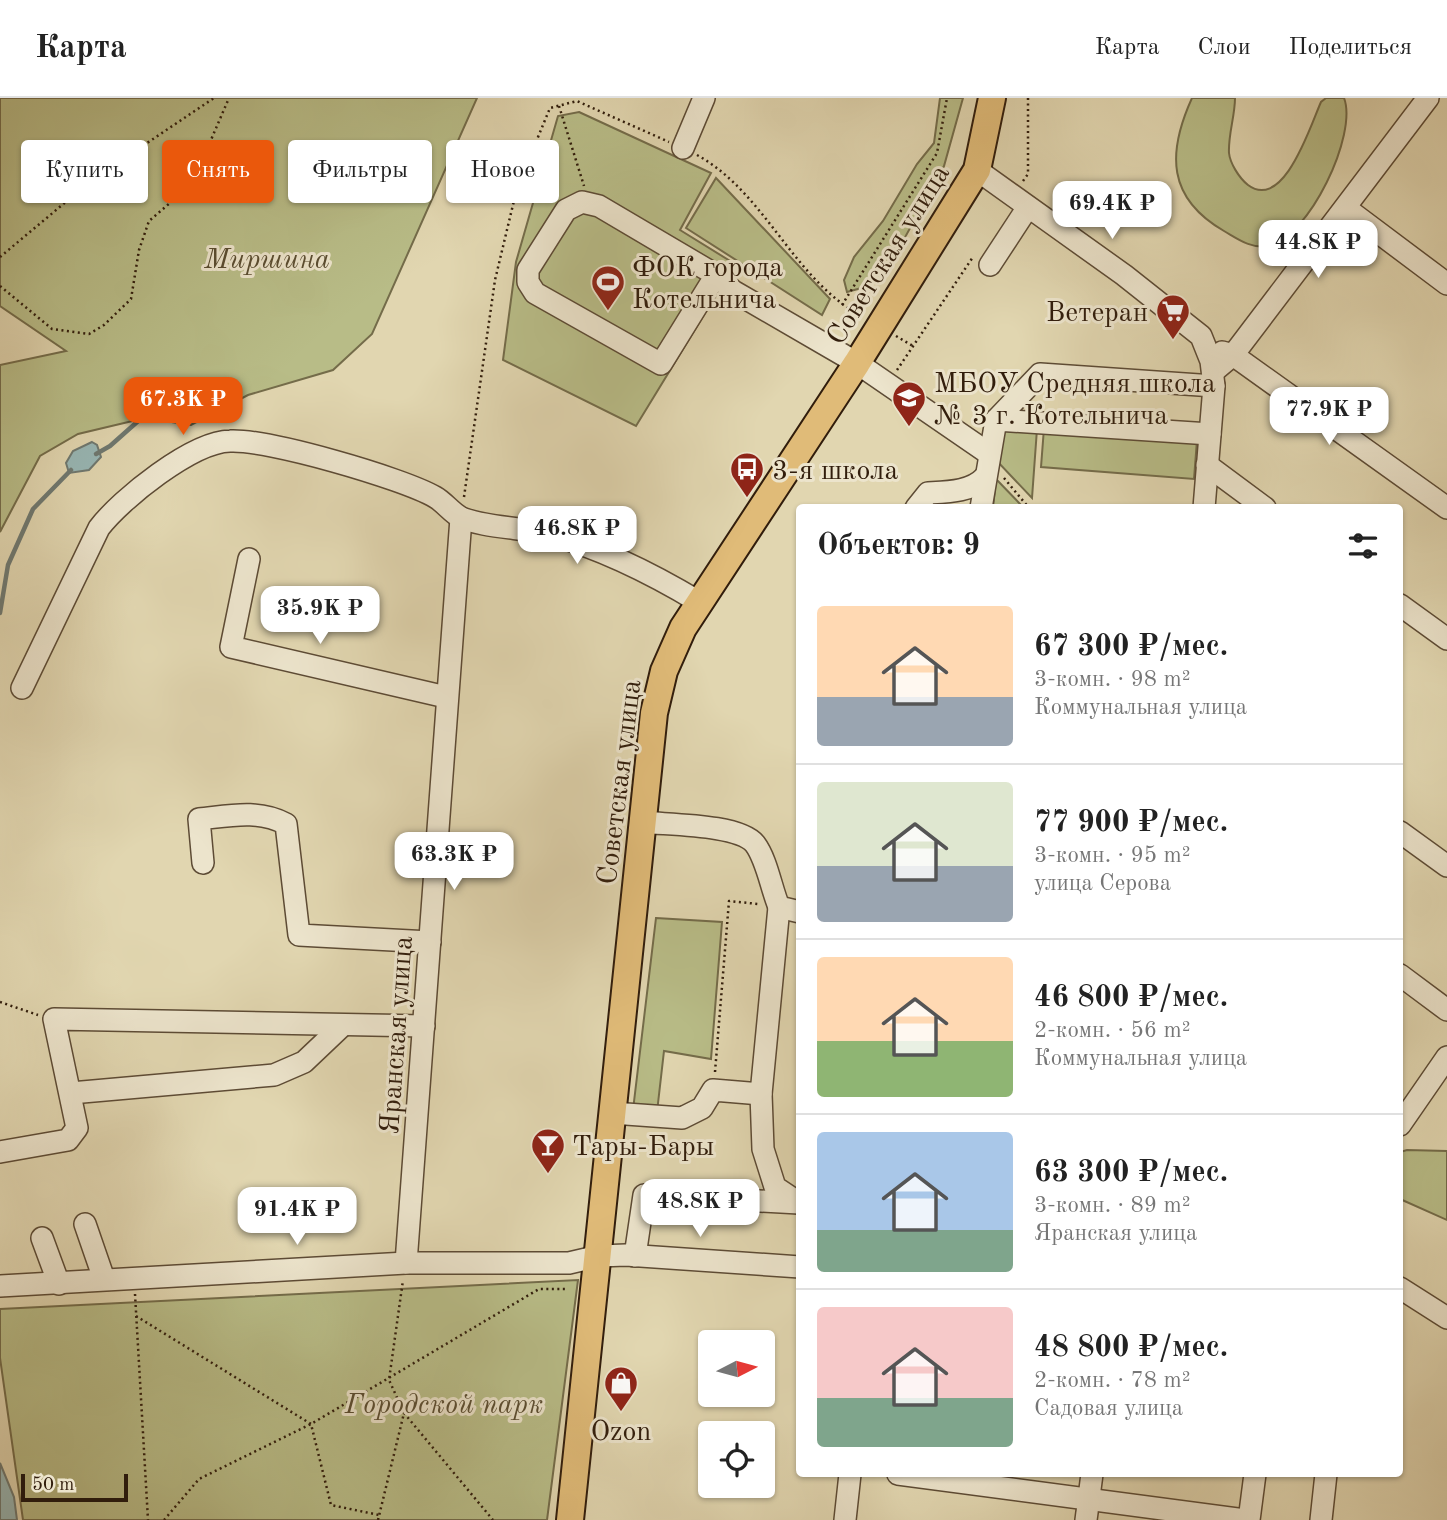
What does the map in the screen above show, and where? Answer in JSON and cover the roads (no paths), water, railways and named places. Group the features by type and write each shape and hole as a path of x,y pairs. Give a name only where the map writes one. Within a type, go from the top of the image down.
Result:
{"main road":[{"name":"Советская улица","path":"570,1520 654,713 664,671 699,602 857,363 977,170 992,98"}],"street":[{"path":"683,148 704,98"},
{"path":"1214,379 1347,209 1427,99"},
{"path":"977,170 1193,328 1207,349 1214,379 1204,504"},
{"path":"716,275 661,364 535,293 528,282 528,270 566,210 582,202 589,203 716,275 733,291 857,363 889,384 987,463"},
{"path":"983,260 1021,202"},
{"path":"1347,209 1447,284"},
{"path":"1207,349 1233,355 1447,508"},
{"path":"982,504 996,419 1041,374 1214,379"},
{"path":"996,419 1210,434"},
{"path":"22,688 99,528 116,507 165,470 229,441 296,454 398,480 436,498 461,517 548,534 614,556 699,602"},
{"path":"919,504 928,493 953,492 979,484 987,463"},
{"path":"1207,465 1260,504"},
{"name":"Яранская улица","path":"406,1263 461,517"},
{"path":"248,559 232,647 446,697"},
{"path":"1403,607 1447,639"},
{"path":"203,863 199,819 259,814 271,816 286,824 299,935 430,942"},
{"path":"642,822 706,828 744,836 757,847 779,906 761,1094 762,1149 775,1187 796,1201"},
{"path":"1403,834 1447,866"},
{"path":"779,906 796,911"},
{"path":"1403,977 1447,1010"},
{"path":"0,1152 68,1139 77,1128 54,1019 424,1026"},
{"path":"71,1093 274,1075 304,1062 343,1026"},
{"path":"1403,1116 1447,1057"},
{"path":"612,1113 682,1118 702,1108 713,1090 761,1094"},
{"path":"635,1256 644,1195 796,1203"},
{"path":"85,1224 104,1279"},
{"path":"42,1238 59,1284"},
{"path":"0,1286 406,1263 569,1263 599,1256 796,1267"},
{"path":"1403,1289 1447,1318"},
{"path":"845,1520 850,1477"},
{"path":"914,1477 1087,1510 1247,1520 1254,1477"},
{"path":"1087,1510 1092,1477"},
{"path":"1321,1520 1325,1477"}],"water":[{"path":"92,442 97,445 101,457 89,470 69,473 66,463 73,451"},
{"path":"0,1463 14,1497 17,1520 0,1520"}],"waterway":[{"path":"96,454 110,446 181,383"},
{"path":"0,613 8,565 33,509 71,470"}],"place":[{"name":"ФОК города Котельнича","path":"608,312"},
{"name":"Ветеран","path":"1173,341"},
{"name":"МБОУ Средняя школа № 3 г. Котельнича","path":"909,428"},
{"name":"3-я школа","path":"747,499"},
{"name":"Тары-Бары","path":"548,1175"},
{"name":"Ozon","path":"621,1413"}],"park label":[{"name":"Миршина","path":"267,258"},
{"name":"Городской парк","path":"444,1403"}]}
